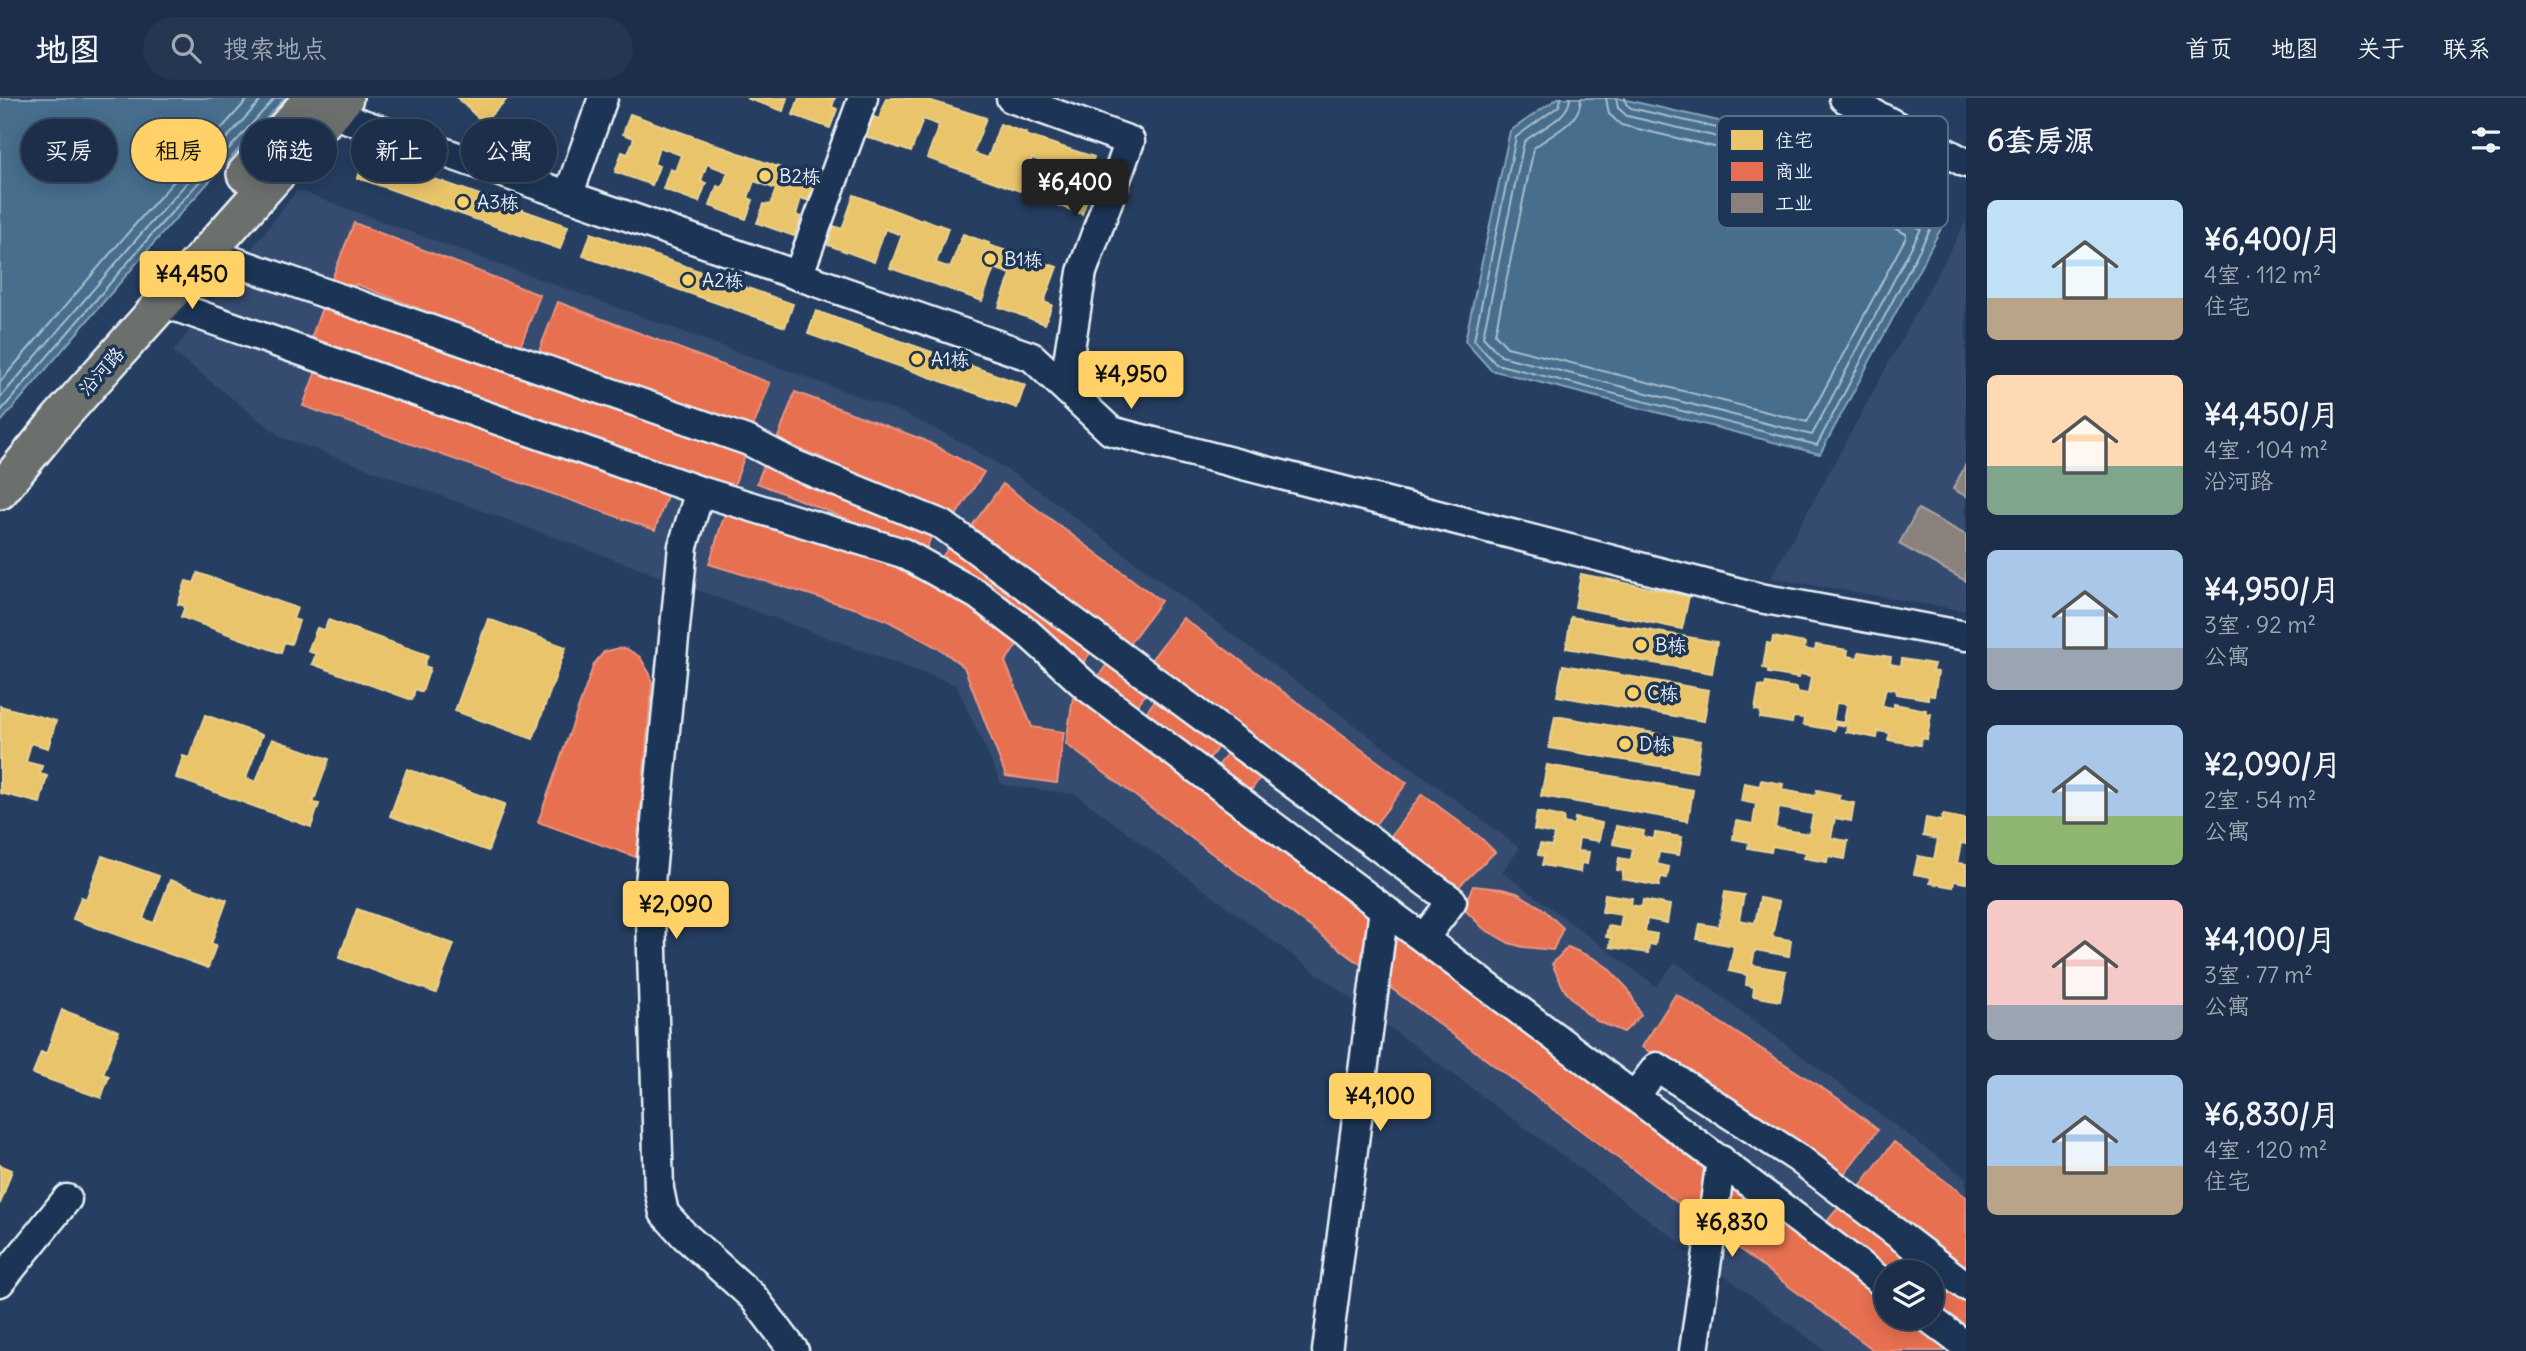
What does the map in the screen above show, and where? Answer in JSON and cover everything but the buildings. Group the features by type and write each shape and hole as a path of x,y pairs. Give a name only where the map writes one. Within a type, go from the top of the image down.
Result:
{"main road":[{"name":"沿河路","path":"0,491 59,419 208,252 327,102"},
{"name":"沿河路","path":"0,460 176,252 327,102"}],"street":[{"path":"568,196 603,98"},
{"path":"798,276 863,98"},
{"path":"1011,98 1130,141 1082,272 1064,387"},
{"path":"1844,98 1878,116"},
{"path":"327,102 568,196 1032,357 1111,431 1760,598 1966,636"},
{"path":"1948,153 1966,163"},
{"path":"208,252 749,441 793,464 943,526 1452,901 1424,939"},
{"path":"162,302 701,491 903,553 978,595 1028,633 1086,686 1874,1276"},
{"path":"701,491 683,546 650,883 659,1189 664,1213 684,1235 753,1297 793,1351"},
{"path":"1327,1351 1384,909"},
{"path":"1636,1096 1657,1067 1798,1158 1966,1286"},
{"path":"1695,1351 1721,1160"},
{"path":"0,1282 67,1199"},
{"path":"1944,1329 1966,1346"}],"shaded area":[{"path":"297,190 901,412 971,447 1037,489 1520,848 1502,872 1656,986 1675,962 1966,1178 1966,1351 1826,1351 1075,794 1002,785 956,685 281,437 173,352"},
{"path":"1966,221 1966,611 1771,578 1837,458"}],"water":[{"path":"0,98 285,98 266,119 241,119 241,147 227,162 227,119 131,119 131,182 209,182 0,423"},
{"path":"1558,98 1618,98 1717,121 1717,228 1941,228 1820,454 1491,370 1465,341 1510,131"}],"place":[{"name":"B2栋","path":"765,176"},
{"name":"A3栋","path":"463,202"},
{"name":"B1栋","path":"990,259"},
{"name":"A2栋","path":"688,280"},
{"name":"A1栋","path":"917,359"},
{"name":"B栋","path":"1641,645"},
{"name":"C栋","path":"1633,693"},
{"name":"D栋","path":"1625,744"}]}
